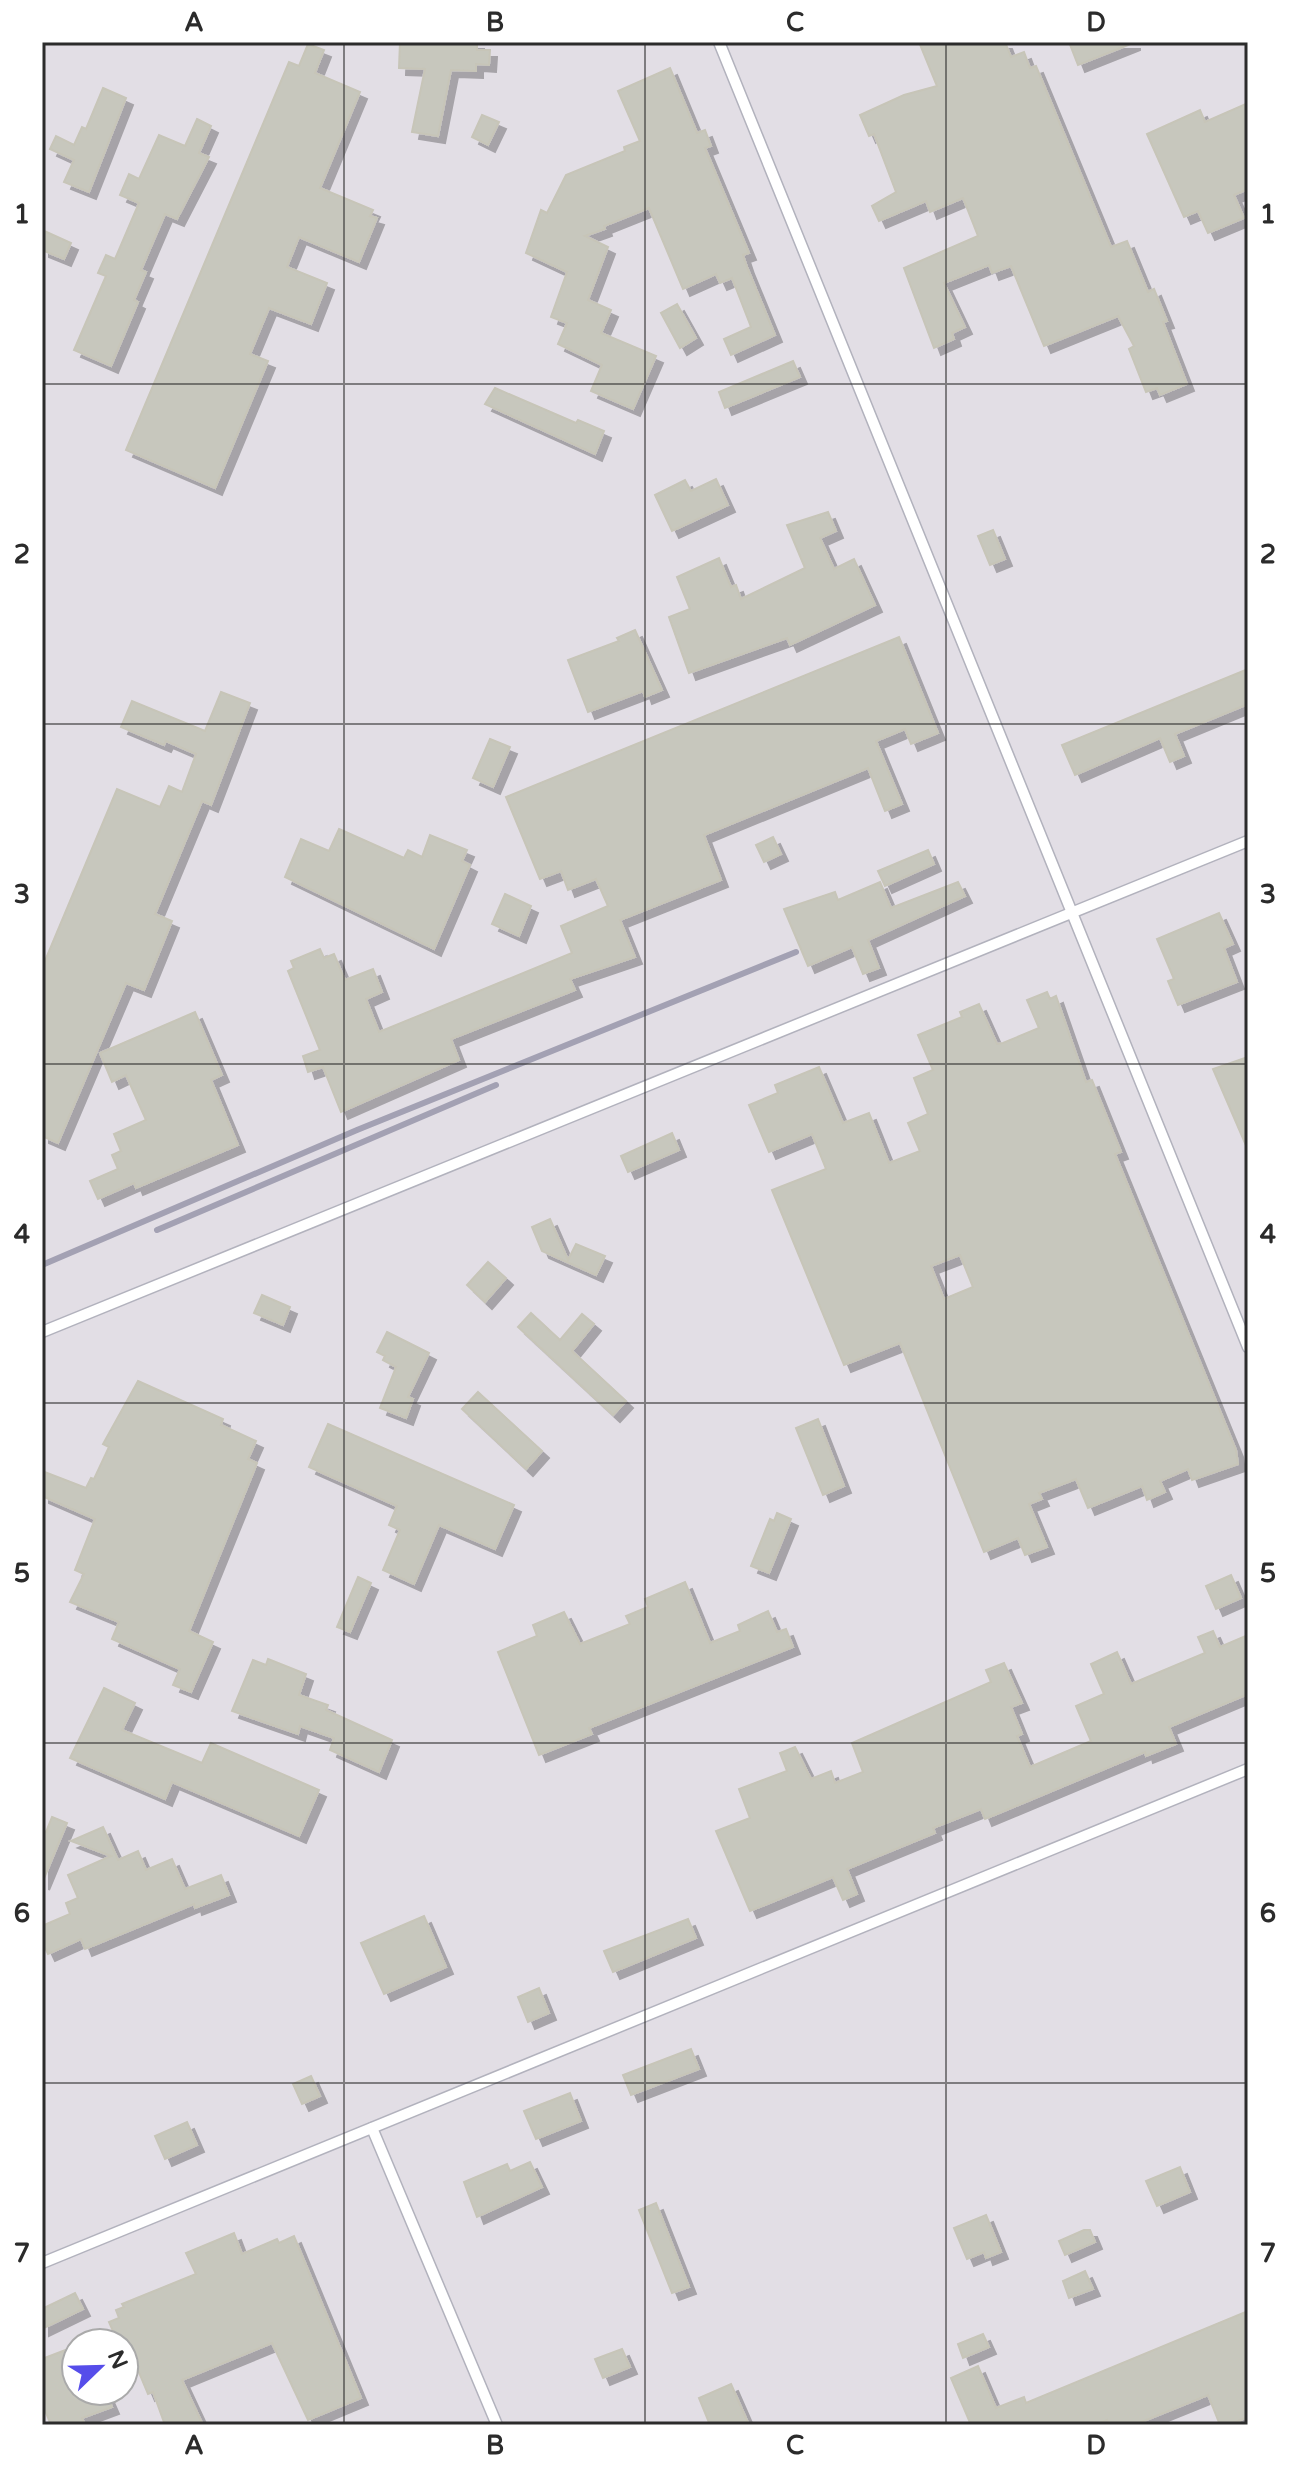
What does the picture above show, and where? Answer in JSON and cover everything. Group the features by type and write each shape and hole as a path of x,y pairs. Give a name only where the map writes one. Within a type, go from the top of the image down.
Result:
{"lane":[{"path":"719,42 1248,1347"},
{"path":"42,1332 1248,841"},
{"path":"42,2263 1248,1769"},
{"path":"372,2128 497,2425"}],"shaded area":[{"path":"42,42 1248,42 1248,2425 42,2425"}],"building":[{"path":"400,42 477,42 477,50 490,50 489,65 476,64 476,71 451,70 438,136 412,132 425,69 399,68"},
{"path":"919,42 1005,42 1011,57 1024,52 1030,68 1036,66 1111,247 1127,241 1148,292 1154,289 1187,384 1160,395 1157,388 1146,392 1129,349 1134,346 1118,316 1044,346 1011,266 992,273 989,265 944,283 965,327 952,333 954,339 934,348 904,268 978,236 963,198 930,212 926,201 879,221 872,206 896,192 874,134 869,136 860,115 904,95 937,86"},
{"path":"1069,42 1133,42 1133,43 1078,65"},
{"path":"308,44 324,50 315,73 360,92 320,188 373,210 370,216 377,218 359,262 299,237 287,267 327,283 311,324 269,308 250,354 268,361 215,488 126,450 289,62 299,66"},
{"path":"670,68 697,133 705,130 711,146 705,148 749,253 743,255 775,335 731,355 724,339 751,327 732,278 720,283 716,274 683,289 649,208 604,226 605,229 585,236 608,247 588,300 611,310 601,333 656,356 633,409 591,391 602,365 558,344 567,323 551,317 567,272 526,253 541,210 547,213 566,175 625,151 624,147 640,141 618,91"},
{"path":"103,88 126,98 89,192 64,182 74,160 50,149 56,136 74,145 82,127 86,129"},
{"path":"1248,103 1248,189 1234,195 1244,218 1208,233 1198,211 1184,217 1147,134 1200,110 1205,122"},
{"path":"482,115 499,122 488,145 472,137"},
{"path":"197,119 211,126 199,153 209,157 177,219 165,214 141,270 146,272 134,300 138,302 111,366 74,350 106,276 98,273 106,255 115,259 139,203 120,195 129,174 139,179 159,135 185,146"},
{"path":"42,230 71,243 64,259 42,250"},
{"path":"677,304 696,338 680,348 661,313"},
{"path":"793,361 800,377 725,408 719,392"},
{"path":"495,388 576,423 578,420 604,431 595,454 485,404"},
{"path":"716,479 728,505 672,531 655,495 685,480 691,491"},
{"path":"828,512 836,531 820,538 834,569 854,559 875,605 790,645 787,638 689,673 669,617 690,609 677,577 719,558 731,587 736,585 741,599 805,568 787,525"},
{"path":"993,530 1005,559 990,565 978,536"},
{"path":"635,630 662,690 645,697 643,691 588,712 568,660 619,641 617,638"},
{"path":"899,637 938,733 911,744 905,729 876,741 902,804 885,811 868,768 704,835 721,880 620,920 635,957 570,979 575,990 451,1039 459,1060 341,1112 323,1067 308,1072 303,1056 320,1050 288,971 294,968 291,961 320,949 324,958 334,954 345,980 373,969 382,992 366,999 379,1032 572,953 561,926 608,906 596,879 568,890 561,871 540,879 506,797"},
{"path":"1248,669 1248,704 1175,734 1184,756 1170,762 1160,738 1075,775 1062,745"},
{"path":"221,692 250,703 211,805 202,801 155,914 172,921 144,990 126,983 58,1143 42,1136 42,968 117,789 160,807 169,786 182,792 196,754 121,727 132,701 205,731"},
{"path":"490,739 510,747 493,787 473,778"},
{"path":"339,829 404,858 408,850 422,857 430,835 467,850 462,861 470,865 434,949 285,877 301,839 329,851"},
{"path":"773,837 781,854 764,862 756,845"},
{"path":"928,850 934,864 885,886 878,871"},
{"path":"880,882 891,908 958,882 965,896 868,940 879,968 863,974 852,947 808,966 784,909 835,892 838,900"},
{"path":"505,894 531,906 519,936 492,924"},
{"path":"1219,913 1233,944 1224,948 1237,982 1178,1005 1168,981 1174,979 1157,939"},
{"path":"1047,992 1050,999 1056,996 1086,1082 1092,1080 1121,1152 1115,1154 1236,1450 1238,1464 1192,1480 1188,1469 1160,1481 1165,1492 1147,1500 1142,1486 1088,1508 1076,1479 1039,1493 1042,1499 1029,1504 1047,1547 1025,1555 1018,1538 984,1552 900,1343 844,1365 772,1190 826,1169 812,1134 769,1152 749,1105 778,1093 775,1085 819,1067 843,1123 869,1113 889,1163 920,1151 908,1123 928,1114 914,1078 933,1070 918,1035 962,1017 960,1012 979,1004 997,1044 1003,1043 1039,1028 1027,1000","holes":["960,1255 973,1287 944,1299 931,1266"]},
{"path":"195,1012 222,1075 211,1080 238,1145 136,1188 134,1183 98,1199 90,1181 118,1169 112,1155 121,1151 114,1134 146,1120 126,1075 112,1082 100,1053"},
{"path":"1248,1057 1248,1150 1213,1069"},
{"path":"672,1133 679,1150 628,1172 621,1156"},
{"path":"550,1219 568,1260 576,1244 605,1256 596,1275 542,1251 532,1227"},
{"path":"488,1262 506,1278 485,1302 467,1285"},
{"path":"262,1295 290,1307 283,1325 254,1313"},
{"path":"531,1313 560,1340 582,1314 594,1324 572,1351 626,1401 613,1415 518,1327"},
{"path":"387,1332 429,1353 408,1397 413,1399 406,1418 380,1408 396,1367 383,1360 385,1356 377,1352"},
{"path":"138,1381 223,1419 221,1425 256,1441 248,1459 257,1463 189,1631 213,1642 191,1692 173,1685 180,1669 112,1639 119,1622 70,1602 84,1574 75,1570 95,1519 42,1496 42,1471 86,1488 91,1478 94,1479 109,1447 103,1444"},
{"path":"478,1392 542,1451 526,1469 462,1409"},
{"path":"818,1419 844,1486 823,1495 796,1428"},
{"path":"328,1424 514,1505 495,1549 439,1525 414,1584 383,1570 400,1530 389,1525 397,1506 309,1467"},
{"path":"777,1513 791,1519 769,1573 751,1566 770,1519 774,1521"},
{"path":"1231,1575 1241,1598 1216,1609 1206,1586"},
{"path":"358,1577 371,1583 350,1632 337,1627"},
{"path":"685,1582 710,1643 740,1631 738,1625 768,1611 777,1632 786,1629 793,1647 589,1728 592,1734 539,1755 498,1652 537,1636 533,1625 564,1612 580,1644 630,1624 626,1616 648,1607 645,1599"},
{"path":"1213,1631 1220,1647 1248,1635 1248,1694 1169,1727 1176,1744 1146,1756 1145,1752 985,1819 981,1809 933,1828 935,1833 847,1869 857,1894 843,1900 833,1877 750,1911 716,1831 750,1818 739,1789 787,1771 780,1753 795,1747 811,1779 831,1771 835,1783 863,1772 852,1743 991,1682 986,1670 1004,1663 1022,1703 1011,1707 1022,1734 1017,1736 1030,1767 1091,1741 1076,1706 1104,1694 1091,1664 1117,1652 1131,1684 1205,1653 1198,1637"},
{"path":"268,1659 306,1674 299,1695 328,1705 326,1710 392,1740 379,1772 330,1750 334,1738 300,1726 298,1734 232,1711 253,1660 266,1665"},
{"path":"104,1688 135,1703 122,1730 202,1763 211,1743 319,1790 299,1836 172,1782 165,1799 70,1758"},
{"path":"52,1817 67,1823 42,1883 42,1830 46,1832"},
{"path":"103,1827 118,1860 138,1851 146,1870 172,1859 185,1889 221,1875 229,1895 195,1908 194,1904 85,1949 81,1939 48,1954 42,1941 42,1926 70,1914 66,1903 78,1898 68,1875 111,1856 71,1841"},
{"path":"424,1916 446,1967 384,1994 361,1943"},
{"path":"688,1919 696,1938 613,1972 604,1951"},
{"path":"539,1988 549,2013 528,2022 518,1997"},
{"path":"691,2049 699,2069 631,2095 623,2075"},
{"path":"311,2076 320,2096 302,2104 293,2084"},
{"path":"570,2093 581,2121 536,2139 524,2111"},
{"path":"187,2122 197,2145 165,2159 155,2136"},
{"path":"530,2162 542,2187 477,2217 464,2182 507,2164 510,2171"},
{"path":"1180,2167 1190,2192 1157,2206 1146,2181"},
{"path":"656,2203 689,2287 672,2293 639,2210"},
{"path":"986,2215 1001,2252 986,2258 984,2252 967,2259 954,2228"},
{"path":"1090,2230 1095,2242 1065,2255 1059,2241"},
{"path":"234,2233 242,2254 277,2239 279,2243 294,2236 361,2398 308,2420 272,2343 182,2380 203,2425 165,2425 153,2392 148,2394 140,2375 140,2327 111,2327 109,2322 119,2318 116,2310 124,2307 122,2304 196,2274 186,2253"},
{"path":"1085,2271 1093,2289 1069,2298 1063,2281"},
{"path":"75,2293 83,2309 42,2329 42,2309"},
{"path":"1248,2311 1248,2417 1228,2425 1220,2425 1208,2395 1134,2425 1109,2425 1107,2420 1095,2425 971,2425 951,2378 978,2366 996,2408 1024,2397 1026,2403"},
{"path":"983,2334 989,2347 963,2358 958,2344"},
{"path":"622,2349 630,2367 603,2378 595,2359"},
{"path":"60,2352 60,2407 112,2407 82,2418 85,2425 51,2425 42,2403 42,2359"},
{"path":"731,2384 749,2425 710,2425 699,2398"}],"railway":[{"path":"42,1265 357,1130 796,952"},
{"path":"157,1230 496,1085"}]}
